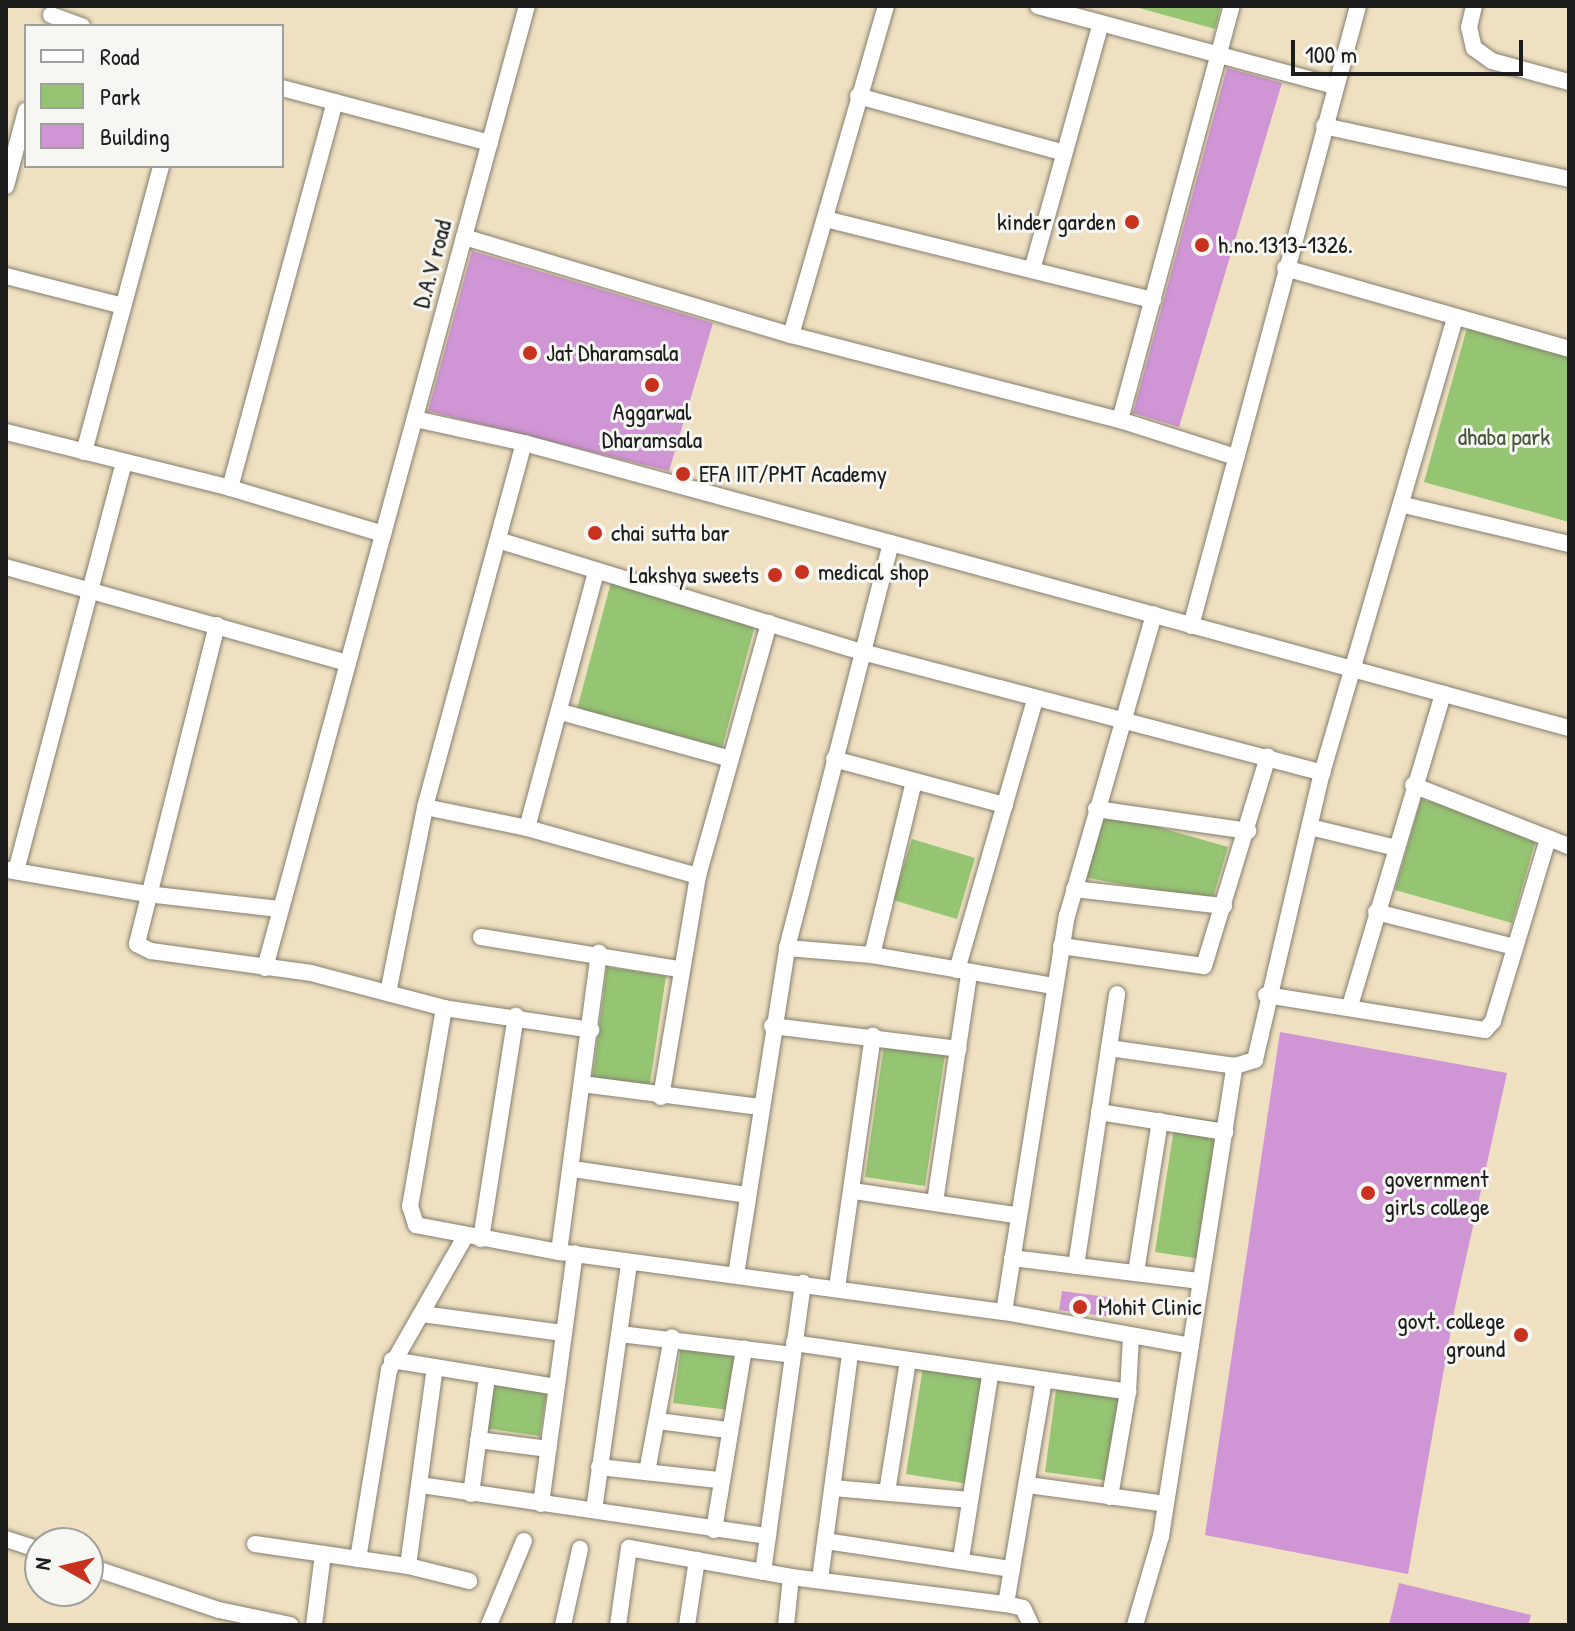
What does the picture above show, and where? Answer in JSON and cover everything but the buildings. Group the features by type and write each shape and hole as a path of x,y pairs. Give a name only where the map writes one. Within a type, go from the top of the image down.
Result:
{"street":[{"name":"D.A.V road","path":"265,968 527,6"},
{"path":"791,335 886,6"},
{"path":"1038,6 1335,86"},
{"path":"1120,420 1232,6"},
{"path":"1191,626 1358,6"},
{"path":"1474,6 1469,27 1474,48 1492,61 1568,80"},
{"path":"51,16 76,24"},
{"path":"1032,270 1062,152 1101,23"},
{"path":"284,89 490,143"},
{"path":"858,96 1062,152"},
{"path":"230,488 335,102"},
{"path":"6,186 24,118"},
{"path":"1324,126 1569,179"},
{"path":"84,452 160,168"},
{"path":"825,219 1153,300"},
{"path":"464,237 791,335 1120,420 1236,457"},
{"path":"1285,268 1455,319 1569,349"},
{"path":"6,276 123,306"},
{"path":"1109,1048 1235,1066 1255,1060 1266,995 1322,773 1404,505 1455,319"},
{"path":"415,419 524,443 1569,728"},
{"path":"6,432 230,488 383,534"},
{"path":"388,993 425,807 501,541 524,443"},
{"path":"124,463 11,871 147,894 279,909"},
{"path":"1404,505 1569,544"},
{"path":"501,541 866,653 1322,773"},
{"path":"736,1275 772,1026 787,948 834,759 866,653 891,543"},
{"path":"6,567 347,663"},
{"path":"527,828 561,712 596,572"},
{"path":"1004,1312 1015,1215 1061,946 1096,809 1154,614"},
{"path":"661,1097 679,969 698,876 769,623"},
{"path":"217,625 137,933 143,949 265,968 388,993 444,1008 516,1016 591,1030"},
{"path":"1350,1006 1413,785 1443,694"},
{"path":"935,1202 959,1049 963,972 1035,699"},
{"path":"561,712 731,759"},
{"path":"1061,946 1196,968 1209,959 1268,757"},
{"path":"834,759 1005,805"},
{"path":"872,955 914,781"},
{"path":"1413,785 1569,846"},
{"path":"425,807 527,828 698,876"},
{"path":"1096,809 1248,831"},
{"path":"1310,827 1396,848"},
{"path":"1266,995 1485,1030 1493,1021 1548,839"},
{"path":"1074,889 1224,906"},
{"path":"1376,912 1514,947"},
{"path":"481,937 599,953 679,969"},
{"path":"787,948 872,955 1053,986"},
{"path":"541,1504 563,1333 573,1169 599,953"},
{"path":"1076,1266 1117,994"},
{"path":"444,1008 410,1217 416,1225 473,1238 629,1263 803,1283 1004,1312 1191,1346"},
{"path":"358,1559 392,1360 473,1238 516,1016"},
{"path":"772,1026 873,1036 959,1049"},
{"path":"837,1288 854,1191 873,1036"},
{"path":"1135,1625 1155,1562 1166,1504 1235,1066"},
{"path":"582,1084 661,1097 760,1107"},
{"path":"1099,1112 1225,1132"},
{"path":"1136,1272 1160,1121"},
{"path":"573,1169 746,1195"},
{"path":"854,1191 1015,1215"},
{"path":"1012,1258 1199,1281"},
{"path":"594,1510 629,1263"},
{"path":"763,1572 803,1283"},
{"path":"422,1314 563,1333"},
{"path":"620,1334 672,1337 744,1348 850,1353 1128,1392"},
{"path":"647,1472 672,1337"},
{"path":"1110,1497 1128,1392 1131,1337"},
{"path":"714,1530 718,1480 744,1348"},
{"path":"820,1579 850,1353"},
{"path":"392,1360 556,1387"},
{"path":"887,1492 908,1361"},
{"path":"408,1566 435,1367"},
{"path":"961,1559 990,1375"},
{"path":"471,1494 487,1377"},
{"path":"1006,1604 1044,1380"},
{"path":"658,1421 727,1430"},
{"path":"478,1440 548,1449"},
{"path":"599,1467 718,1480"},
{"path":"421,1485 768,1536"},
{"path":"1028,1485 1166,1504"},
{"path":"833,1488 969,1500"},
{"path":"489,1625 524,1541"},
{"path":"826,1541 1012,1569"},
{"path":"255,1544 408,1566 469,1581"},
{"path":"618,1625 629,1548 791,1577 1006,1604 1023,1608 1031,1625"},
{"path":"563,1625 580,1549"},
{"path":"314,1625 323,1554"},
{"path":"687,1625 697,1560"},
{"path":"104,1571 219,1610 290,1625"},
{"path":"786,1625 791,1577"}],"green space":[{"path":"1132,6 1221,6 1215,29"},
{"name":"dhaba park","path":"1470,317 1569,345 1569,522 1424,482"},
{"path":"613,575 758,614 722,748 577,709"},
{"path":"1421,799 1538,832 1512,923 1395,890"},
{"path":"1102,811 1228,847 1212,901 1083,877"},
{"path":"912,839 975,858 957,919 893,900"},
{"path":"607,967 666,976 649,1090 592,1082"},
{"path":"884,1045 945,1054 925,1186 865,1177"},
{"path":"1176,1115 1222,1122 1201,1259 1155,1252"},
{"path":"682,1340 737,1348 729,1410 673,1403"},
{"path":"924,1361 986,1371 969,1484 906,1474"},
{"path":"491,1375 548,1383 540,1436 484,1428"},
{"path":"1058,1375 1124,1385 1111,1481 1045,1472"}],"place":[{"name":"kinder garden","path":"1132,222"},
{"name":"h.no.1313-1326.","path":"1202,245"},
{"name":"Jat Dharamsala","path":"530,353"},
{"name":"Aggarwal Dharamsala","path":"652,385"},
{"name":"EFA IIT/PMT Academy","path":"683,474"},
{"name":"chai sutta bar","path":"595,533"},
{"name":"medical shop","path":"802,572"},
{"name":"Lakshya sweets","path":"775,575"},
{"name":"government girls college","path":"1368,1193"},
{"name":"Mohit Clinic","path":"1080,1307"},
{"name":"govt. college ground","path":"1521,1335"}]}
